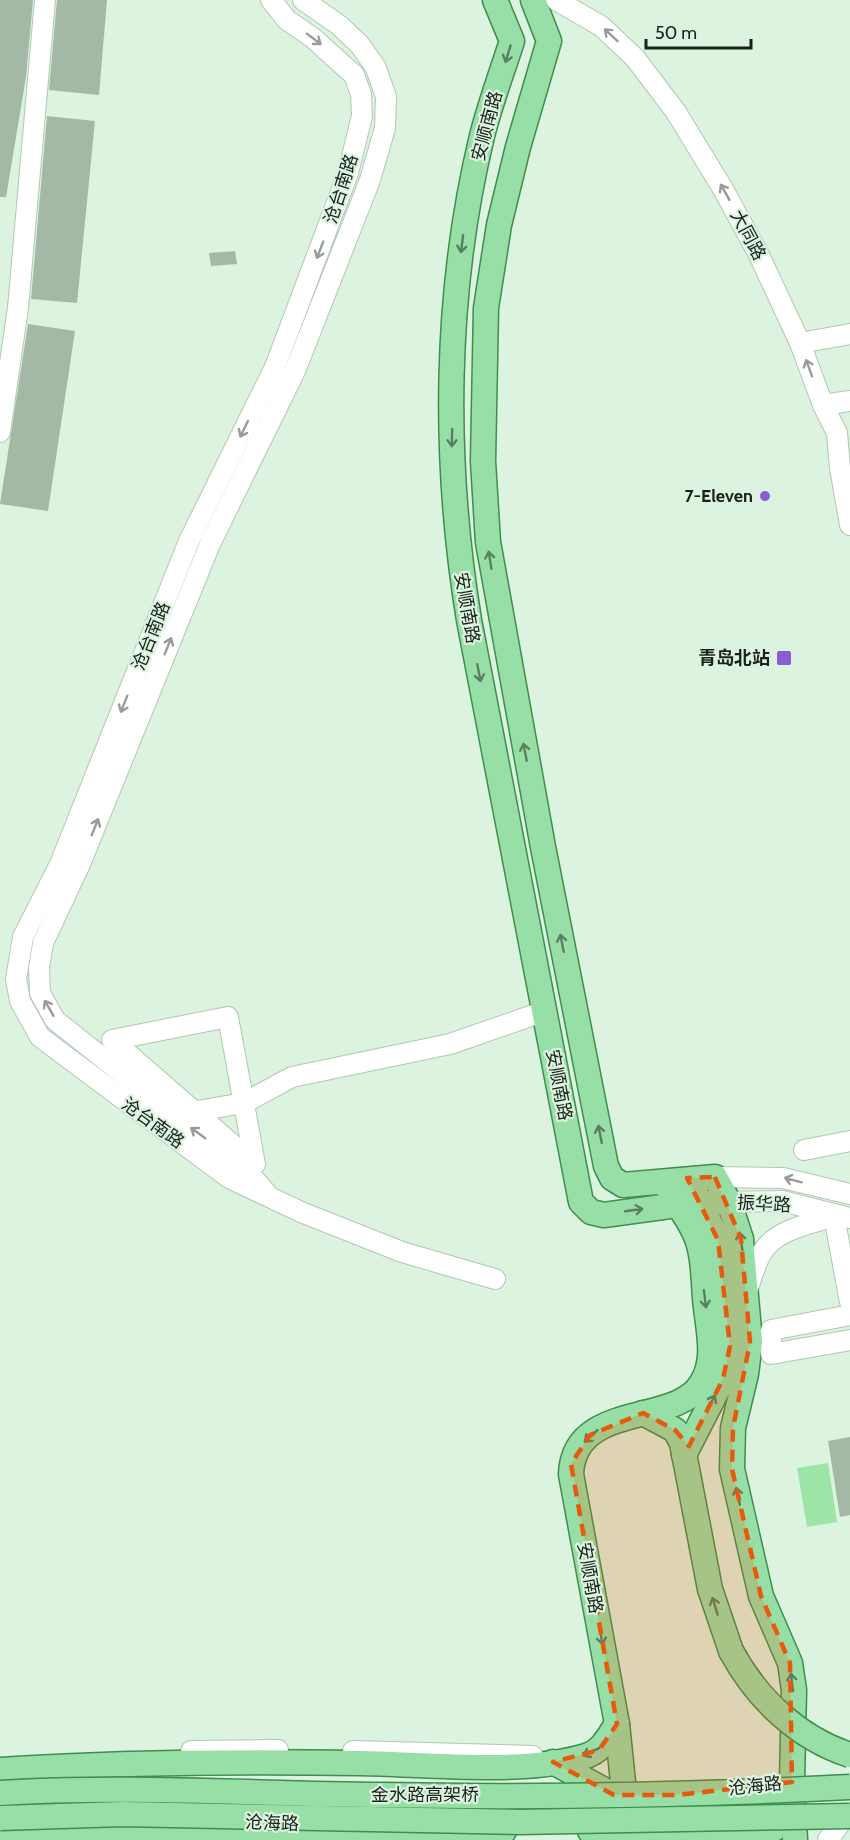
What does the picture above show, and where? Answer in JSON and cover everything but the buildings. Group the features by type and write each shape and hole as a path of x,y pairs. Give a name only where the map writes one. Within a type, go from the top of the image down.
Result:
{"main road":[{"name":"安顺南路","path":"495,0 512,41 483,135 465,219 455,303 452,461 457,545 468,620 581,1202 591,1212"},
{"name":"安顺南路","path":"533,0 549,41 518,147 499,225 486,308 483,461 488,543 543,847 606,1166 612,1178 623,1185 663,1180 698,1240 711,1350 701,1385 688,1397 620,1419 590,1435 571,1464 617,1724 625,1801 650,1836"},
{"path":"663,1180 715,1177 729,1202 741,1239 750,1342 746,1374 733,1428 732,1469 761,1596 790,1663 794,1690 792,1782 795,1834"},
{"path":"684,1455 723,1378 730,1346 718,1240 702,1203 687,1178"},
{"name":"振华路","path":"591,1212 604,1215 677,1205 729,1202"},
{"path":"643,1413 675,1430 682,1443 710,1589 731,1651 755,1689 773,1709 800,1731 830,1748 850,1755"},
{"path":"0,1770 130,1762 525,1766 586,1756 599,1750 617,1724"},
{"path":"553,1762 625,1801"},
{"name":"沧海路","path":"625,1801 792,1782"},
{"name":"金水路高架桥","path":"0,1795 60,1789 383,1796 660,1796 850,1787"},
{"path":"705,1791 757,1835"},
{"name":"金水路高架桥","path":"0,1818 122,1814 842,1827"},
{"path":"0,1837 167,1834 396,1840 499,1831"},
{"name":"沧海路","path":"499,1831 650,1836 795,1834"}],"street":[{"path":"0,432 3,391 18,308 45,0"},
{"name":"沧台南路","path":"271,0 286,20 313,38 354,75 361,94 362,116 348,173 275,368 189,541 60,864 23,937 16,979 20,1001 40,1037 229,1178 272,1199 402,1252 495,1279"},
{"name":"沧台南路","path":"272,1199 243,1166 173,1114 55,1020 40,993 39,968 44,943 80,864 210,544 295,371 370,180 382,138 386,97 376,68 360,45 303,0"},
{"name":"大同路","path":"555,0 601,26 635,58 676,112 759,255 800,343 823,405 844,428 840,468 850,525"},
{"path":"800,343 850,334"},
{"path":"823,405 850,401"},
{"path":"197,1111 244,1103 292,1077 450,1044 545,1011"},
{"path":"228,1017 244,1103 255,1164 197,1111 112,1040 228,1017"},
{"path":"804,1150 850,1144"},
{"name":"振华路","path":"715,1177 783,1178 850,1194"},
{"name":"振华路","path":"729,1202 782,1201 842,1217"},
{"path":"747,1291 762,1251 773,1240 787,1232 842,1217 850,1302"},
{"path":"850,1315 771,1330 771,1354 850,1340"},
{"path":"0,1759 227,1750 468,1753 532,1756 553,1762"},
{"path":"792,1782 850,1778"},
{"name":"沧海路","path":"0,1795 74,1792 625,1801"},
{"name":"沧海路","path":"0,1823 78,1816 499,1831"},
{"path":"795,1834 842,1827"}],"highlighted area":[{"path":"715,1177 741,1239 750,1342 733,1428 732,1469 761,1596 790,1663 792,1782 677,1795 614,1795 553,1762 599,1750 617,1724 571,1464 590,1435 643,1413 675,1430 689,1446 723,1379 730,1346 718,1240 687,1178"}],"green space":[{"path":"828,1463 837,1522 807,1527 797,1468"}],"place":[{"name":"7-Eleven","path":"765,496"},
{"name":"青岛北站","path":"784,658"}]}
